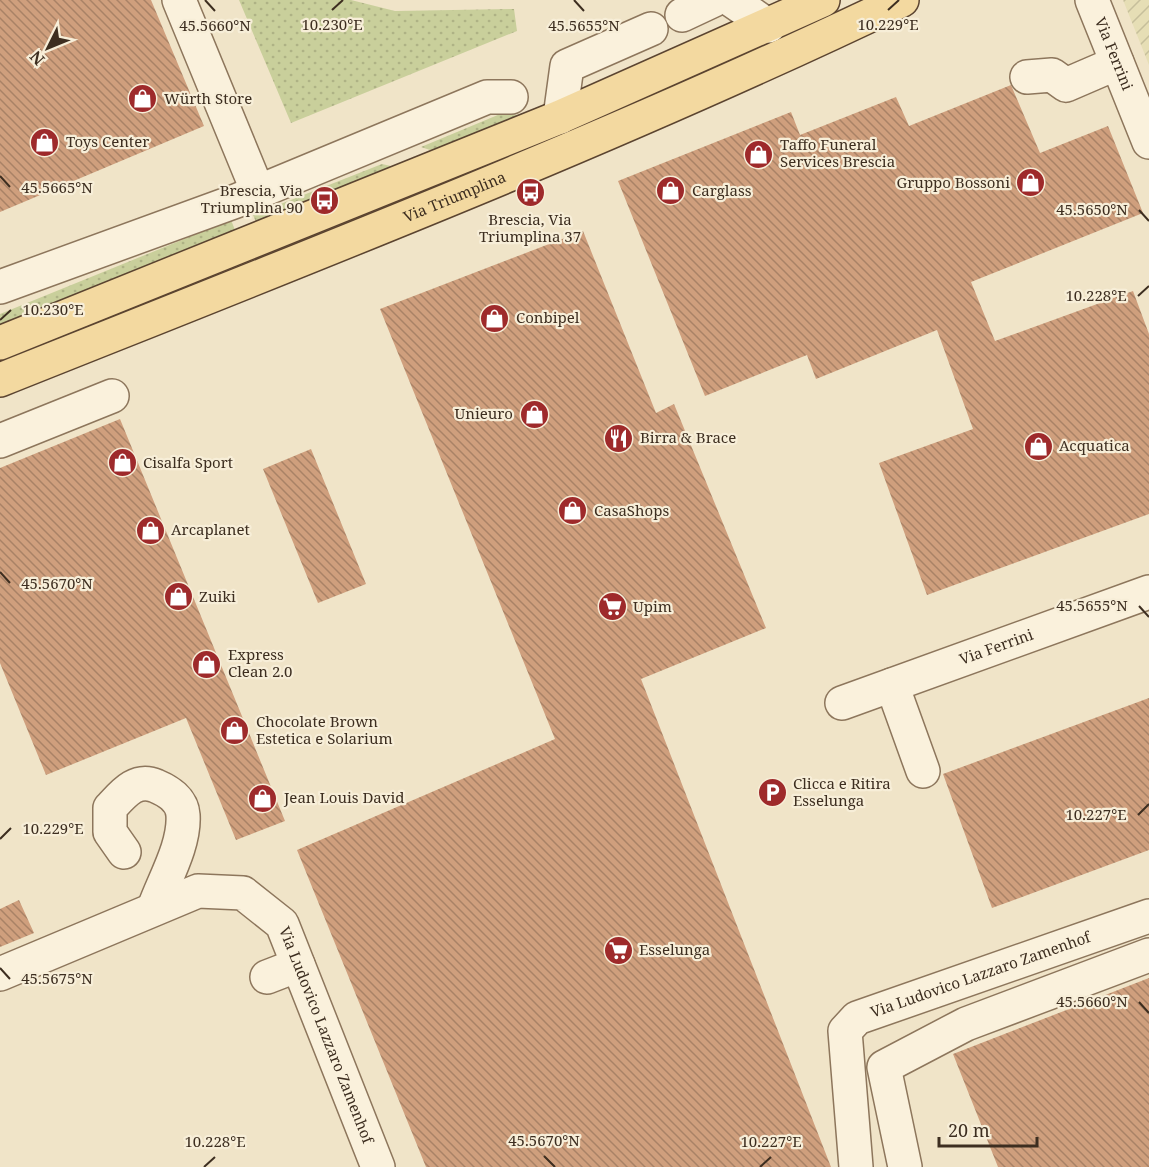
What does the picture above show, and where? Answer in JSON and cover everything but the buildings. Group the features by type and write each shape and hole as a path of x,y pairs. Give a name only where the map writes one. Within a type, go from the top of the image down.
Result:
{"main road":[{"path":"0,343 560,117 769,26 823,0"},
{"name":"Via Triumplina","path":"0,380 577,147 787,55 902,0"}],"street":[{"path":"179,0 258,192"},
{"path":"682,15 714,0"},
{"path":"731,0 769,26"},
{"name":"Via Ferrini","path":"1092,0 1149,142"},
{"path":"560,117 567,66 651,29"},
{"path":"1027,77 1052,75 1066,85 1117,63"},
{"path":"0,287 258,192 487,98 511,97"},
{"path":"383,140 431,169"},
{"path":"0,441 112,396"},
{"name":"Via Ferrini","path":"842,703 1149,592"},
{"path":"892,685 923,771"},
{"path":"124,852 110,832 110,808 130,787 149,783 171,793 183,813 179,839 154,908"},
{"name":"Via Ludovico Lazzaro Zamenhof","path":"0,974 198,891 243,893 282,924 378,1167"},
{"name":"Via Ludovico Lazzaro Zamenhof","path":"856,1167 845,1031 857,1018 1149,916"},
{"path":"905,1167 884,1067 966,1024 1149,955"},
{"path":"267,977 298,965"}],"shaded area":[{"path":"1123,0 1149,0 1149,65"}],"green space":[{"path":"239,0 351,0 395,11 514,9 517,31 291,123"},
{"path":"505,112 520,116 433,151 421,147"},
{"path":"382,164 395,167 256,222 253,215"},
{"path":"231,220 235,230 0,326 0,314"}],"place":[{"name":"Würth Store","path":"143,99"},
{"name":"Toys Center","path":"45,142"},
{"name":"Taffo Funeral Services Brescia","path":"759,154"},
{"name":"Gruppo Bossoni","path":"1031,183"},
{"name":"Carglass","path":"671,191"},
{"name":"Brescia, Via Triumplina 37","path":"530,193"},
{"name":"Brescia, Via Triumplina 90","path":"324,200"},
{"name":"Conbipel","path":"495,318"},
{"name":"Unieuro","path":"534,414"},
{"name":"Birra & Brace","path":"619,438"},
{"name":"Acquatica","path":"1038,446"},
{"name":"Cisalfa Sport","path":"122,463"},
{"name":"CasaShops","path":"573,511"},
{"name":"Arcaplanet","path":"150,530"},
{"name":"Zuiki","path":"178,597"},
{"name":"Upim","path":"612,607"},
{"name":"Express Clean 2.0","path":"207,664"},
{"name":"Chocolate Brown Estetica e Solarium","path":"235,731"},
{"name":"Clicca e Ritira Esselunga","path":"772,793"},
{"name":"Jean Louis David","path":"263,798"},
{"name":"Esselunga","path":"618,950"}]}
